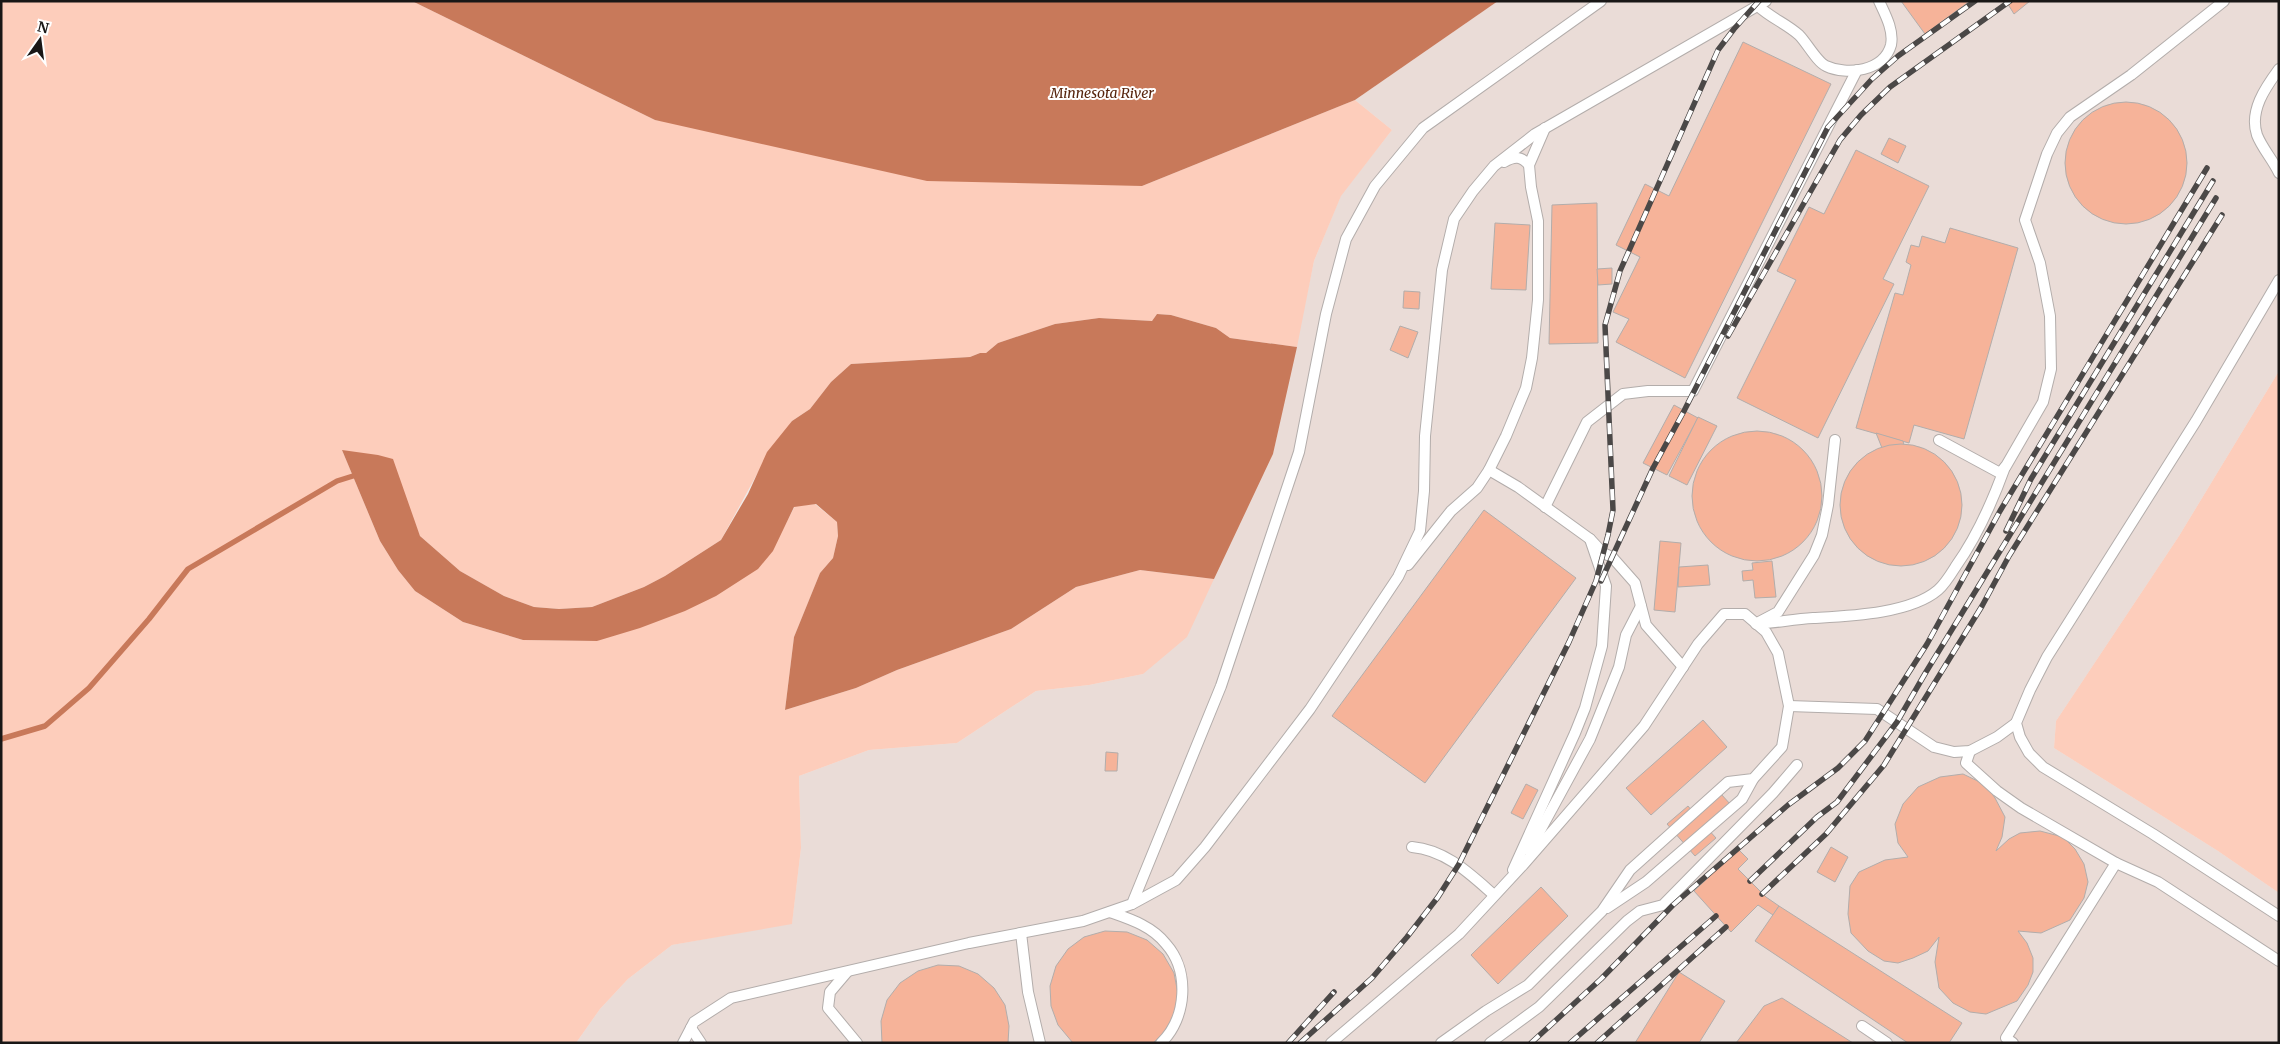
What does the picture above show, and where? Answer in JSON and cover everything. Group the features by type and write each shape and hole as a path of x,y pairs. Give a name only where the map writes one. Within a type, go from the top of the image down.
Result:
{"lane":[{"path":"1132,904 1221,686 1299,452 1326,314 1346,239 1375,186 1423,128 1601,1"},
{"path":"1398,577 1420,531 1424,491 1425,436 1442,270 1454,219 1494,166 1545,128 1708,33 1762,4 1769,16 1798,34 1824,66 1846,72 1866,69 1880,61 1891,45 1890,26 1879,1"},
{"path":"1756,624 1812,618 1835,618 1878,612 1903,606 1938,590 1959,562 1979,529 1990,508 2006,466 2043,402 2051,369 2050,316 2040,263 2025,220 2047,154 2057,133 2070,116 2131,75 2224,1"},
{"path":"1546,507 1587,422 1624,394 1648,391 1693,392 1857,70"},
{"path":"2279,70 2258,104 2256,118 2256,133 2279,173"},
{"path":"684,1043 694,1022 731,998 969,943 1083,921 1132,904 1176,880 1205,847 1310,709 1398,577 1451,511 1477,488 1489,470 1506,436 1526,388 1532,358 1538,300 1538,220 1531,187 1529,165 1545,128"},
{"path":"1494,166 1513,157 1523,158 1529,165"},
{"path":"1789,706 1876,709 1934,747 1954,752 1970,751 1997,737 2016,723 2047,657 2196,421 2279,280"},
{"path":"1756,624 1778,612 1814,555 1822,535 1828,505 1835,440"},
{"path":"1939,440 2000,473 2006,466"},
{"path":"1489,470 1546,507 1590,539 1603,553 1612,557 1634,583 1646,624 1683,666"},
{"path":"1508,880 1570,748 1585,708 1602,646 1606,586 1590,539"},
{"path":"1520,867 1590,739 1619,667 1626,634 1641,606"},
{"path":"1331,1043 1459,934 1644,726 1698,644 1724,614 1744,614 1766,632 1778,653 1789,706 1782,747 1753,779 1742,799 1646,882 1602,911"},
{"path":"2016,723 2028,753 2043,767 2160,838 2279,916"},
{"path":"1970,751 1966,763 1997,791 2021,808 2116,862 2158,882 2279,961"},
{"path":"1490,1043 1539,1007 1627,921 1640,911 1663,905 1773,793 1797,765"},
{"path":"1441,1043 1486,1011 1528,985 1602,911 1630,870 1728,782 1753,779"},
{"path":"1412,846 1424,848 1458,864 1494,895"},
{"path":"2013,1043 2006,1038 2116,862"},
{"path":"1110,912 1134,920 1154,932 1167,944 1182,976 1183,993 1172,1028 1161,1043"},
{"path":"1021,933 1028,992 1040,1043"},
{"path":"847,972 830,992 828,1008 857,1043"},
{"path":"1862,1026 1887,1043"},
{"path":"691,1028 701,1043"}],"shaded area":[{"path":"1,1 412,1 655,120 1142,186 1355,100 1392,130 1341,196 1314,261 1297,347 1230,338 1216,328 1171,315 1157,314 1152,321 1099,318 1055,324 998,343 986,353 970,357 851,364 831,382 810,409 792,421 757,474 721,540 665,576 644,587 592,607 559,609 534,607 504,596 460,571 420,536 410,511 342,450 380,541 398,570 415,591 463,622 523,640 597,641 785,525 795,506 815,504 837,522 838,536 833,558 820,573 794,637 785,710 856,688 897,670 1011,629 1076,587 1140,570 1214,579 1187,637 1143,674 1089,685 1036,691 957,743 869,750 799,776 801,848 792,924 672,945 628,979 600,1009 576,1043 1,1043"},
{"path":"1498,1 2279,1 2279,371 2179,536 2056,721 2054,748 2218,851 2279,893 2279,1043 576,1043 600,1009 628,979 672,945 792,923 801,848 799,776 869,750 957,743 1036,691 1089,685 1143,674 1273,454 1314,261 1341,195 1392,130 1355,100"},
{"path":"2279,371 2279,893 2218,851 2054,748 2056,721 2179,536"}],"water":[{"name":"Minnesota River","path":"412,1 1498,1 1355,100 1142,186 927,181 655,120"},
{"path":"1157,314 1171,315 1216,328 1230,338 1297,347 1273,454 1214,579 1140,570 1076,587 1011,629 897,670 856,688 785,710 794,637 820,573 833,558 838,536 837,522 816,504 794,507 773,551 758,569 716,596 685,611 640,628 597,641 523,640 463,622 415,591 398,570 380,541 342,450 393,459 420,536 460,571 504,596 534,607 559,609 592,607 644,587 665,576 721,540 748,494 767,452 792,421 810,409 831,382 851,364 970,357 986,353 998,343 1055,324 1099,318 1152,321"}],"building":[{"path":"1901,1 1970,1 1925,34"},
{"path":"2006,1 2030,1 2014,14"},
{"path":"1743,42 1831,84 1685,378 1616,342 1629,319 1613,312 1640,257 1616,245 1645,184 1669,196"},
{"path":"2126,102 2149,106 2169,120 2183,140 2187,163 2183,186 2169,206 2149,220 2126,224 2103,220 2083,206 2069,186 2065,163 2069,140 2083,120 2103,106"},
{"path":"1889,138 1906,146 1898,163 1881,154"},
{"path":"1856,150 1929,186 1883,279 1894,284 1818,438 1737,398 1796,280 1777,271 1809,207 1824,214"},
{"path":"1597,203 1598,343 1549,344 1552,205"},
{"path":"1495,223 1530,225 1526,290 1491,289"},
{"path":"1950,228 2018,248 1964,439 1914,425 1909,443 1856,428 1895,293 1903,295 1911,265 1906,262 1911,245 1919,247 1922,236 1945,243"},
{"path":"1612,268 1612,284 1598,285 1597,269"},
{"path":"1404,291 1420,292 1419,309 1403,308"},
{"path":"1400,326 1418,332 1408,358 1390,350"},
{"path":"1674,405 1698,418 1667,475 1643,463"},
{"path":"1698,417 1717,426 1687,485 1669,476"},
{"path":"1757,431 1770,432 1782,436 1803,450 1817,471 1821,483 1821,509 1817,521 1803,542 1782,556 1770,560 1757,561 1744,560 1732,556 1711,542 1697,521 1693,509 1692,496 1693,483 1697,471 1711,450 1732,436 1744,432"},
{"path":"1876,433 1903,441 1904,445 1882,448"},
{"path":"1901,444 1913,445 1924,449 1944,462 1957,482 1961,493 1961,517 1957,528 1944,548 1924,561 1913,565 1901,566 1889,565 1878,561 1858,548 1845,528 1841,517 1840,505 1841,493 1845,482 1858,462 1878,449 1889,445"},
{"path":"1484,510 1576,578 1425,783 1332,716"},
{"path":"1660,541 1681,543 1675,612 1654,610"},
{"path":"1772,561 1776,597 1755,598 1753,580 1743,581 1742,571 1753,570 1752,563"},
{"path":"1708,565 1710,585 1678,587 1679,567"},
{"path":"1703,720 1727,747 1651,815 1626,788"},
{"path":"1106,752 1118,753 1117,771 1105,771"},
{"path":"1963,774 1986,785 2005,817 2002,837 1996,851 2009,839 2020,833 2040,831 2063,837 2075,849 2084,864 2088,882 2084,898 2070,920 2041,933 2018,931 2027,943 2033,958 2033,972 2028,985 2017,1001 1986,1014 1970,1012 1953,1003 1939,988 1935,962 1939,937 1928,951 1913,958 1898,963 1884,961 1868,951 1851,933 1848,914 1850,886 1859,872 1885,860 1908,857 1898,843 1895,824 1903,804 1918,787 1940,777"},
{"path":"1526,784 1538,790 1523,819 1511,813"},
{"path":"1721,794 1731,805 1706,827 1716,838 1695,856 1667,824 1688,806 1696,816"},
{"path":"1831,847 1848,857 1835,882 1817,872"},
{"path":"1738,849 1748,859 1738,869 1766,897 1779,906 1773,915 1758,905 1731,932 1694,891"},
{"path":"1541,887 1568,916 1498,984 1471,955"},
{"path":"1779,906 1962,1023 1949,1043 1908,1043 1755,941"},
{"path":"1105,931 1127,932 1147,940 1163,954 1174,973 1178,994 1174,1015 1163,1034 1153,1043 1073,1043 1058,1025 1051,1006 1050,986 1056,966 1068,949 1084,937"},
{"path":"938,965 959,966 978,974 994,988 1005,1005 1009,1026 1008,1043 882,1043 881,1021 887,1000 900,983 918,971"},
{"path":"1679,972 1725,1001 1699,1043 1635,1043"},
{"path":"1782,998 1853,1043 1736,1043 1764,1006"}],"waterway":[{"path":"1,739 45,726 89,688 149,619 188,569 337,481 353,476"}],"railway":[{"path":"1300,1043 1372,978 1438,897 1459,864 1569,642 1596,581 1613,510 1605,325 1620,271 1718,50 1759,1"},
{"path":"1601,581 1653,468 1684,411 1828,127 1872,79 1898,56 1975,1"},
{"path":"1728,336 1840,140 1861,115 1890,87 2010,1"},
{"path":"1531,1043 1601,979 1673,905 1788,805 1838,768 1865,741 1927,644 2000,511 2207,168"},
{"path":"2006,531 2031,479 2213,181"},
{"path":"1750,881 1817,817 1837,802 1897,722 2216,198"},
{"path":"1762,894 1826,834 1884,765 1982,606 2009,556 2222,215"},
{"path":"1570,1043 1716,916"},
{"path":"1597,1043 1726,927"},
{"path":"1288,1043 1334,992"}]}
